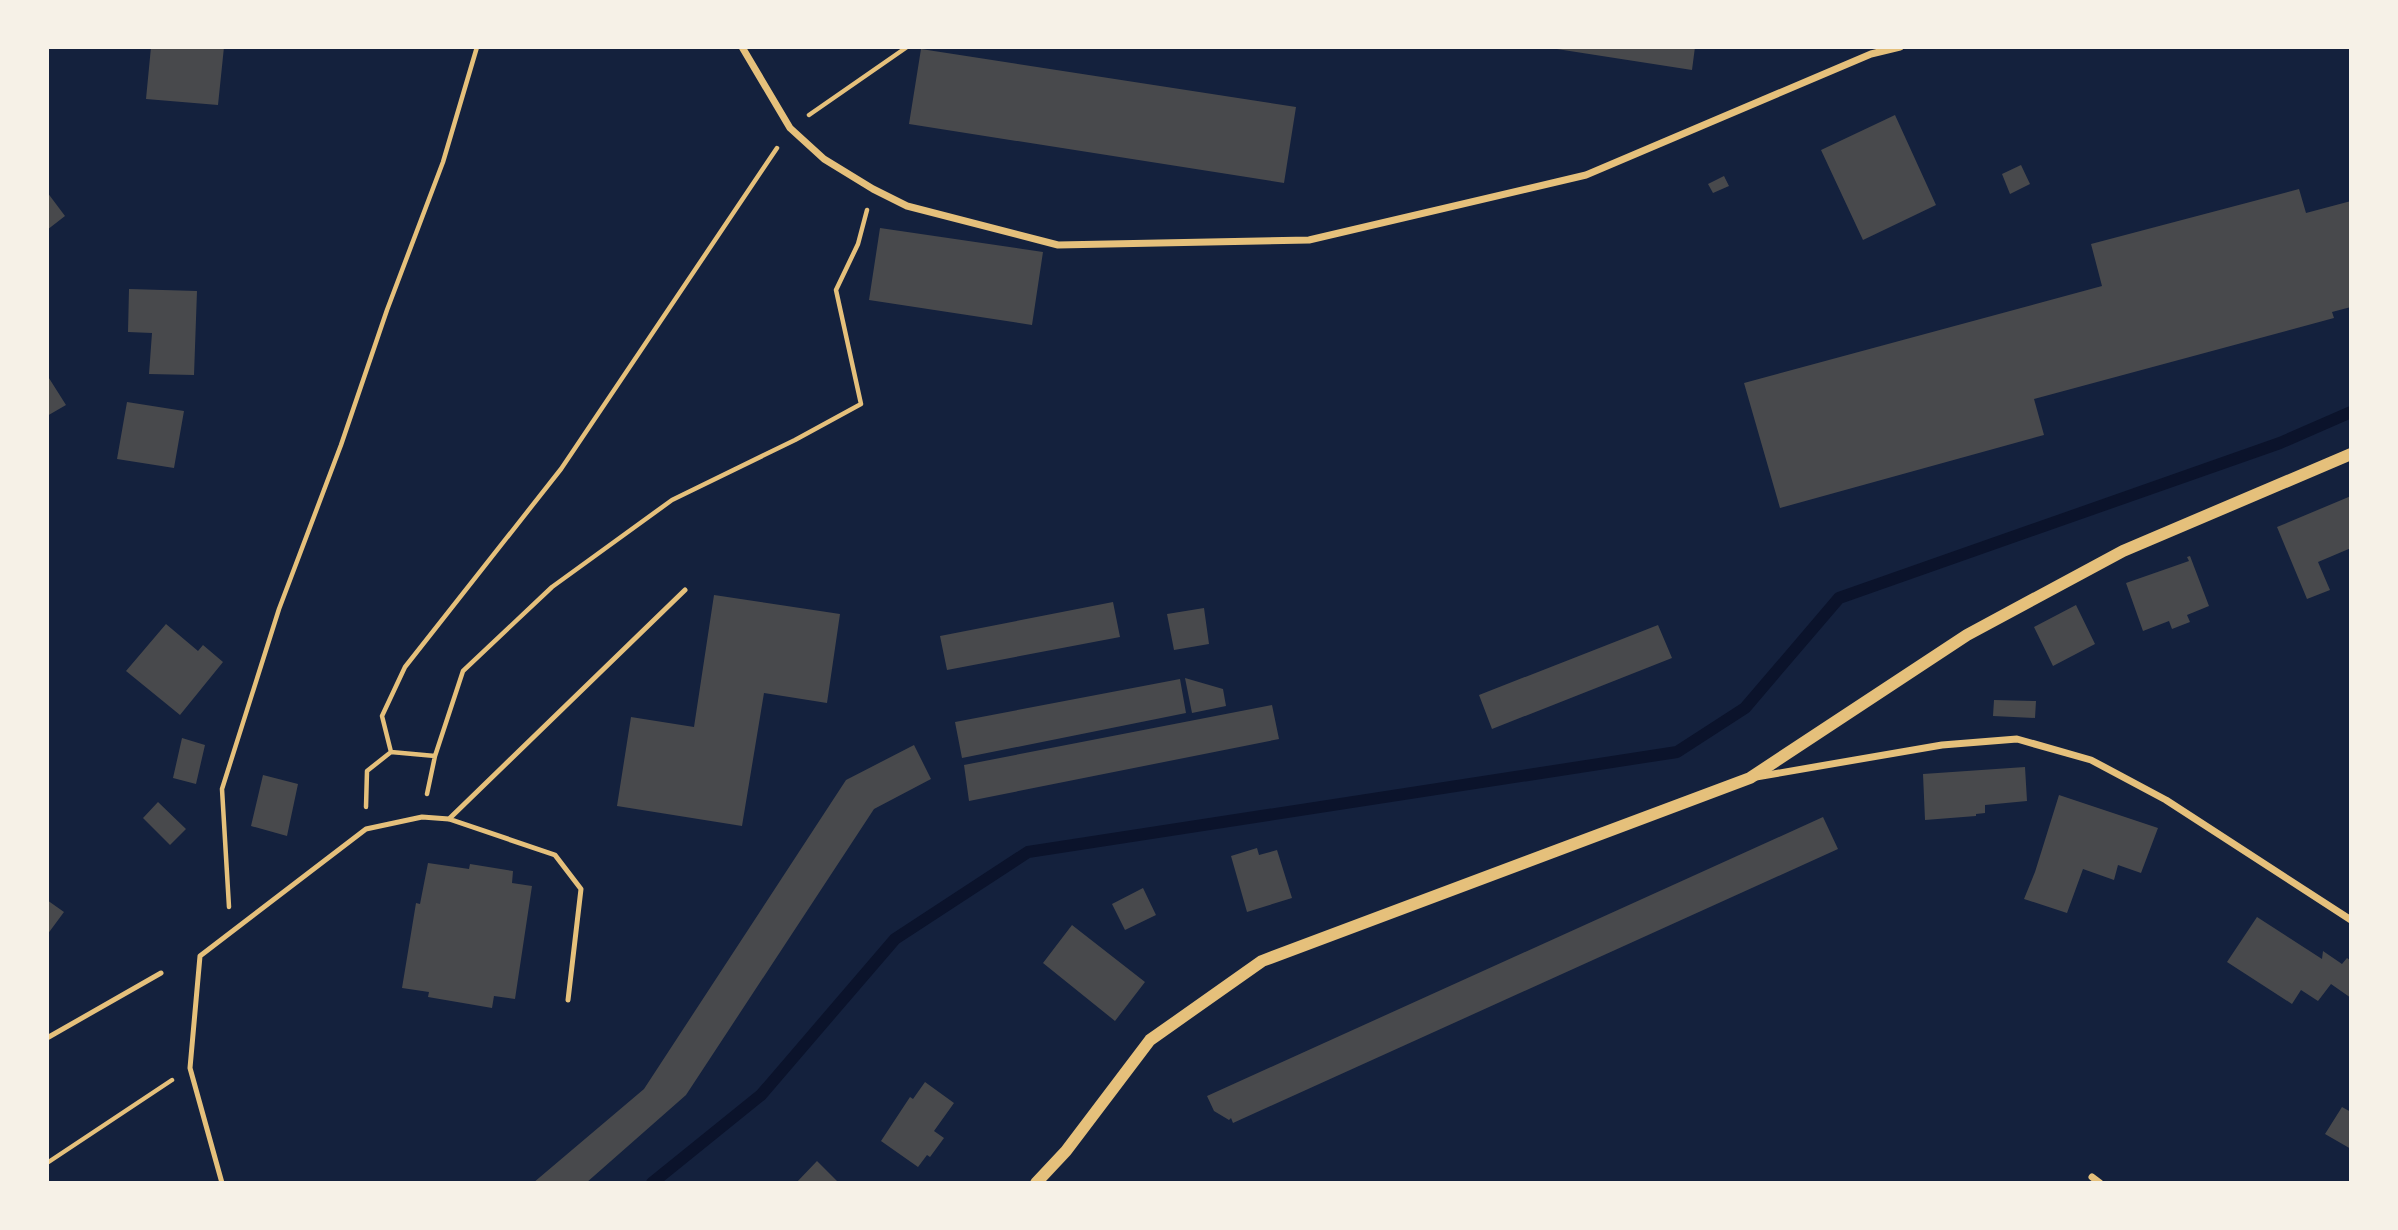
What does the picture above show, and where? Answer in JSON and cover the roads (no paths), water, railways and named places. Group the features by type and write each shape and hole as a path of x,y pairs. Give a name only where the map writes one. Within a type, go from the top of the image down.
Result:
{"street":[{"path":"742,47 790,128 824,159 906,206 1058,245 1309,240 1586,175 1871,54 1900,47"},
{"path":"1750,778 1967,635 2123,551 2351,454"},
{"path":"1036,1183 1066,1151 1150,1040 1262,961 1750,778 1942,745 2017,739 2091,760 2166,800 2351,920"},
{"path":"2092,1177 2100,1183"}],"lane":[{"path":"449,819 685,590"},
{"path":"222,1183 190,1068 200,956 366,829 422,817 449,819 555,855 581,889 568,1000"},
{"path":"47,1038 161,972"}],"waterway":[{"path":"652,1183 761,1095 895,939 1028,852 1677,752 1745,708 1839,598 2280,443 2351,412"}]}
